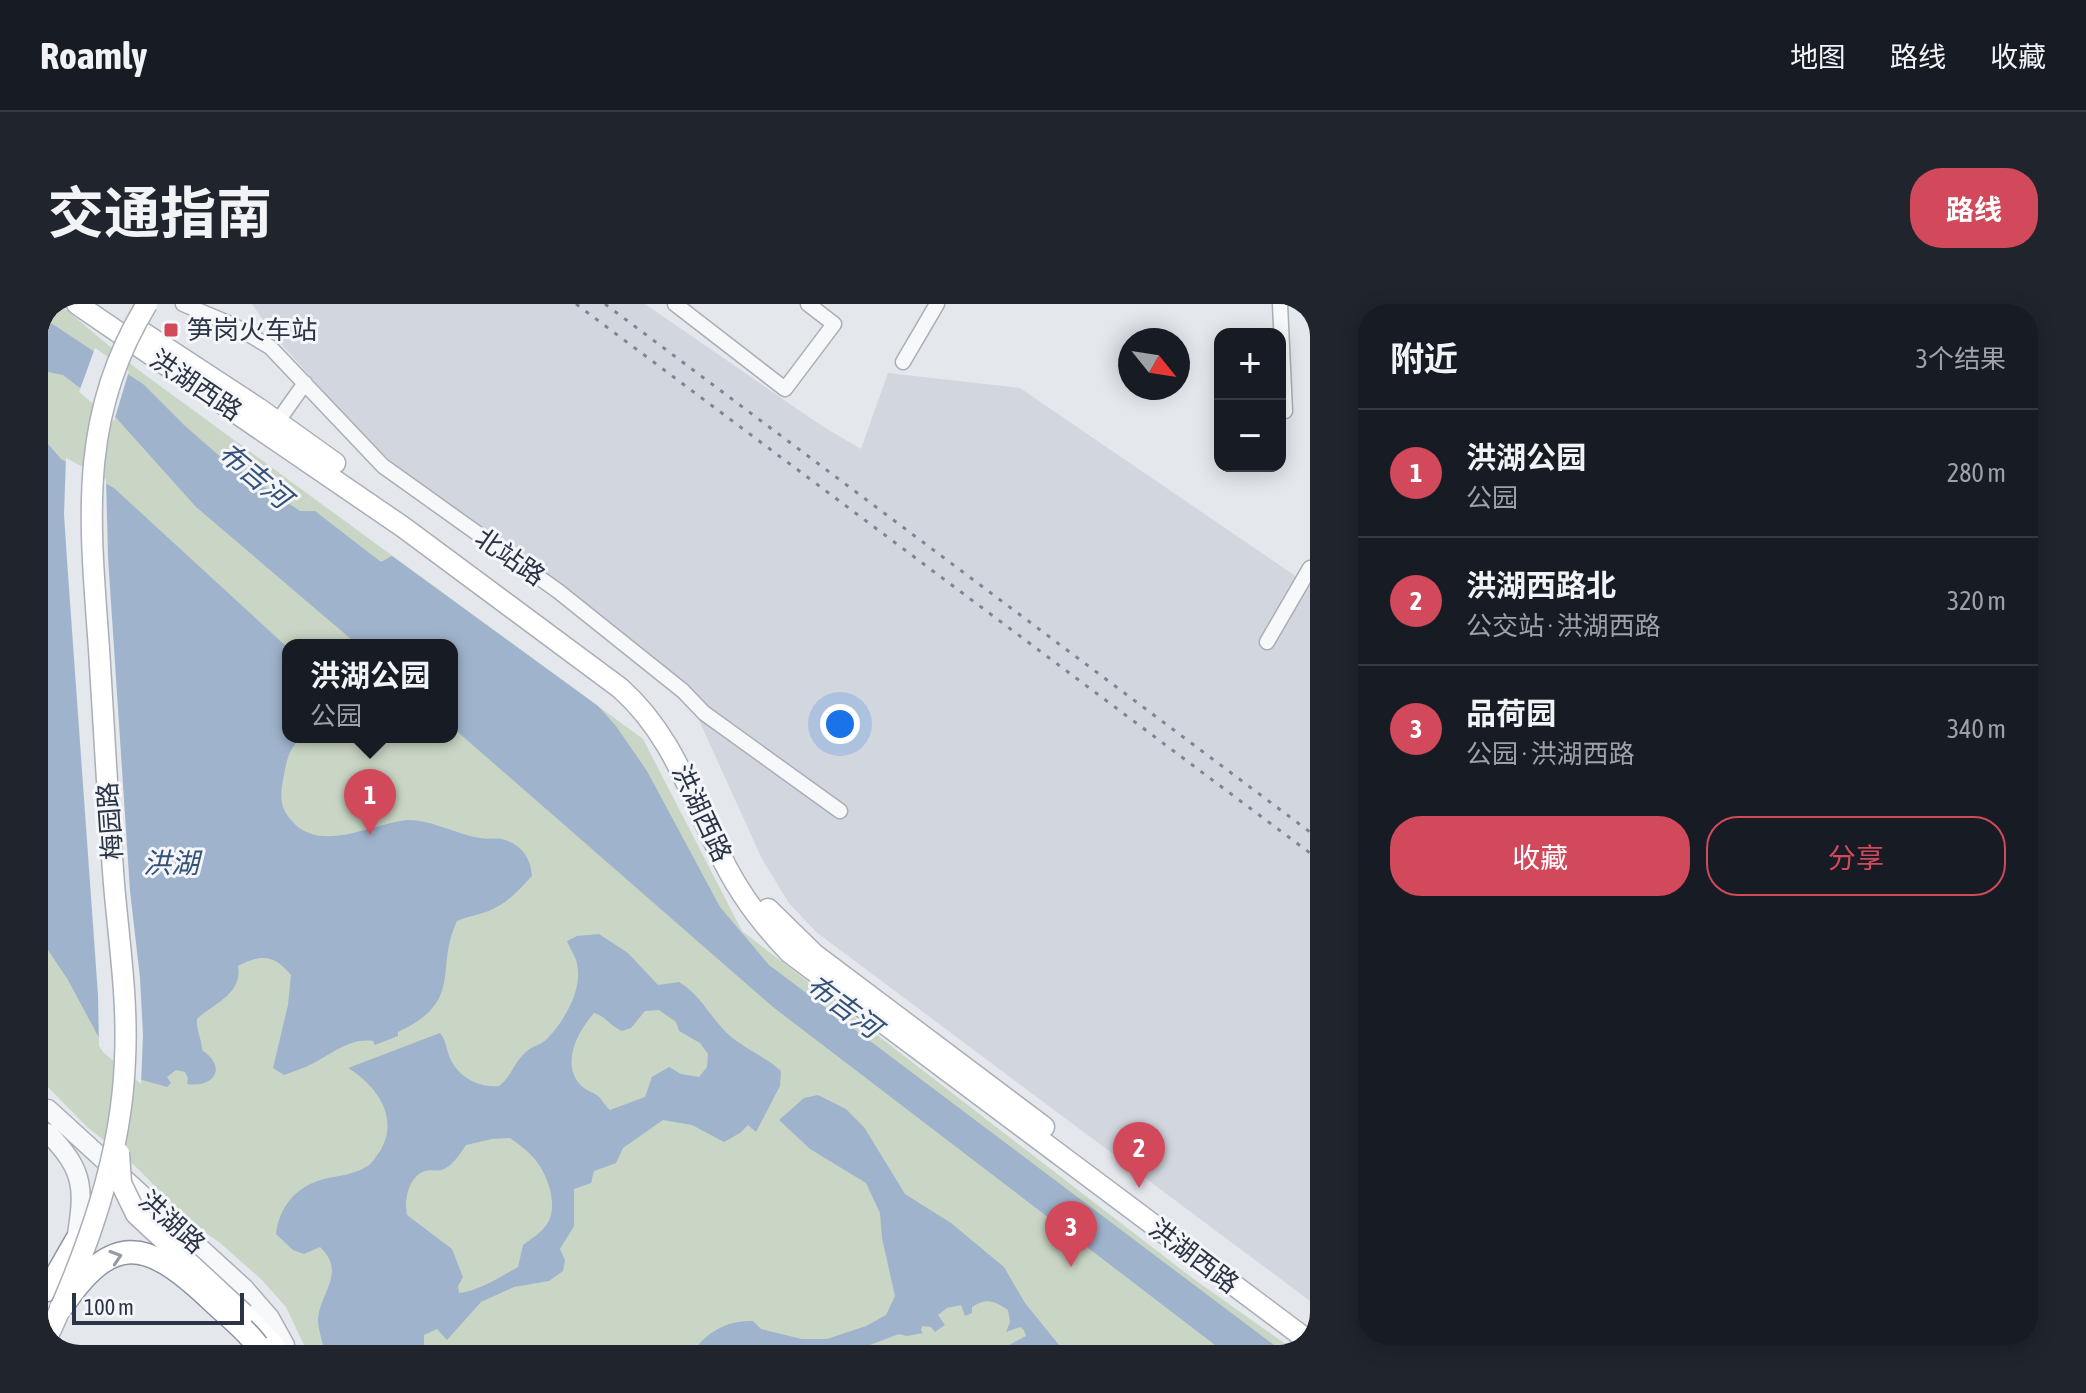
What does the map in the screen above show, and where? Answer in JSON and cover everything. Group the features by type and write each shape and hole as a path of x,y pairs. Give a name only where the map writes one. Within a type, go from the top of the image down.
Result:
{"highway":[{"path":"54,1345 49,1326 73,1272 90,1219 99,1187 101,1158"},
{"path":"52,1303 76,1241"},
{"path":"52,1303 104,1261 122,1253 147,1254 173,1265 257,1345"}],"main road":[{"name":"洪湖西路","path":"77,304 273,428 634,701 661,734 678,762 720,854 750,909 790,953 1310,1342"},
{"name":"洪湖西路","path":"100,304 273,428 494,577 644,693 675,731 761,900 779,922 814,954 1310,1326"},
{"name":"梅园路","path":"76,1241 93,1189 106,1131 112,1056 111,994 79,488 83,442 97,381 133,304"},
{"name":"梅园路","path":"48,1336 52,1303 92,1229 122,1112 126,1028 94,583 91,483 95,441 109,384 123,348 147,304"},
{"path":"122,1112 120,1177 130,1204 147,1225 274,1345"}],"street":[{"name":"北站路","path":"183,304 254,336 289,365 383,466 558,591 683,691 704,713 840,811"},
{"path":"675,304 785,389 834,324 808,304"},
{"path":"903,362 937,304"},
{"path":"1280,304 1284,400"},
{"path":"273,428 305,383"},
{"path":"1267,642 1310,568"},
{"path":"48,1110 51,1120 48,1132 73,1160 78,1176 81,1201 76,1241"},
{"name":"洪湖路","path":"48,1110 244,1288 270,1318 285,1345"}],"shaded area":[{"path":"252,304 645,304 822,426 861,449 888,373 1020,388 1310,586 1310,1301 816,932 789,903 762,859 684,687 410,478 359,432 272,333"}],"green space":[{"path":"48,304 59,304 137,369 643,739 742,931 1191,1277 1287,1345 304,1345 286,1307 262,1280 219,1242 194,1225 128,1159 87,1127 48,1087"}],"water":[{"path":"48,321 143,384 224,460 300,511 315,511 381,562 392,556 598,706 647,771 720,907 769,965 1274,1345 1215,1345 773,1007 458,732 458,639 351,639 196,507 110,411 63,375 48,372"},
{"name":"洪湖","path":"48,444 61,459 114,488 282,642 282,743 297,743 288,756 281,797 291,820 303,830 317,835 347,834 394,822 416,820 483,839 505,840 516,845 528,858 532,876 502,904 457,921 440,996 419,1020 398,1032 398,1036 375,1045 373,1041 349,1044 284,1075 273,1068 288,1005 291,975 279,963 260,958 238,966 236,984 231,991 197,1019 202,1050 214,1063 214,1075 204,1083 187,1084 185,1072 176,1070 167,1077 171,1083 167,1087 139,1079 105,1049 48,950"},
{"path":"599,934 628,953 658,985 679,982 698,998 729,1035 781,1071 780,1086 756,1132 748,1125 724,1142 692,1125 663,1120 623,1148 616,1163 594,1171 591,1183 574,1189 574,1226 560,1249 565,1260 563,1271 549,1281 514,1287 481,1302 447,1340 437,1329 424,1335 424,1345 323,1345 318,1319 332,1274 328,1256 320,1247 304,1254 293,1250 276,1234 280,1217 293,1196 315,1182 356,1172 369,1165 386,1139 388,1127 382,1104 368,1084 348,1068 440,1033 458,1071 470,1080 499,1086 528,1050 547,1039 571,1004 578,974 567,941 577,936","holes":["659,1010 676,1022 679,1031 700,1043 708,1054 707,1067 699,1077 681,1074 669,1067 652,1077 645,1097 610,1110 598,1096 580,1085 573,1073 572,1055 578,1037 594,1013 622,1031 631,1028 645,1011","510,1138 536,1160 546,1177 552,1197 551,1216 542,1230 523,1245 518,1267 482,1287 459,1293 458,1286 463,1277 452,1249 407,1215 408,1190 419,1174 448,1167 466,1145"]},
{"path":"818,1095 846,1109 864,1127 905,1194 951,1223 1004,1267 1025,1303 1059,1345 1009,1345 1026,1336 1024,1330 1020,1327 1006,1332 1010,1322 1008,1310 987,1301 972,1307 972,1313 965,1316 961,1305 947,1308 938,1315 945,1325 935,1332 931,1327 922,1326 923,1333 899,1334 870,1345 698,1345 716,1330 737,1322 753,1321 761,1329 802,1339 827,1339 866,1326 886,1315 895,1296 882,1238 880,1213 866,1183 810,1149 779,1120 804,1098"}],"pier":[{"path":"95,348 129,371 114,421 79,392"},
{"path":"66,458 106,479 108,557 130,891 140,978 143,1035 141,1084 99,1046 64,514"}],"railway":[{"path":"576,304 1310,853"},
{"path":"605,304 1310,832"}],"place":[{"name":"笋岗火车站","path":"171,330"},
{"name":"洪湖公园","path":"370,835"},
{"name":"洪湖西路北","path":"1139,1188"},
{"name":"品荷园","path":"1071,1267"}],"water label":[{"name":"布吉河","path":"255,475"},
{"name":"布吉河","path":"844,1006"}]}
